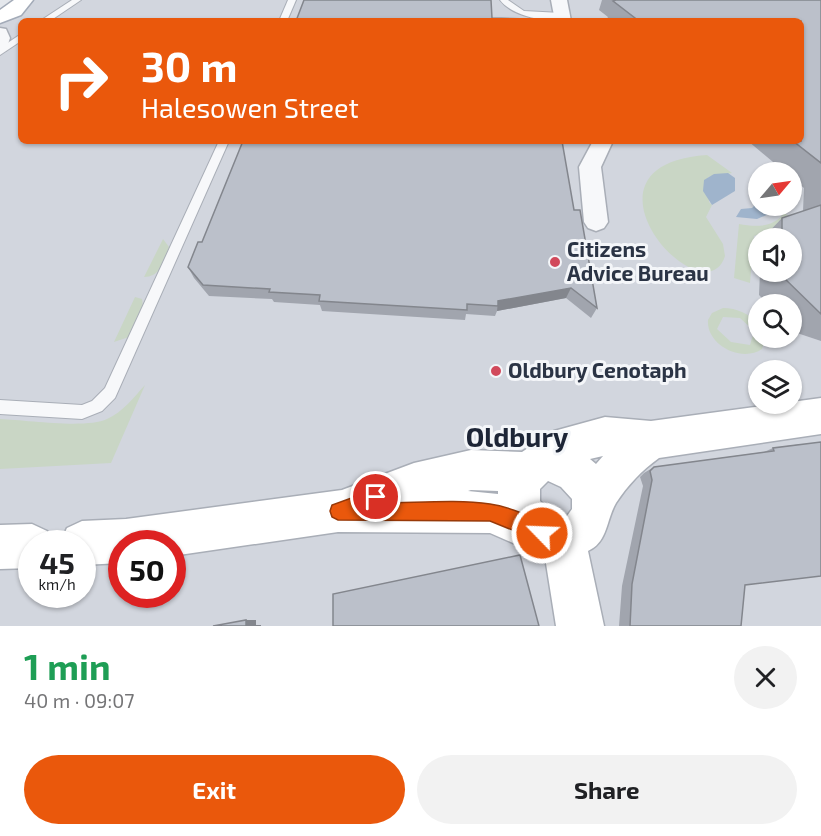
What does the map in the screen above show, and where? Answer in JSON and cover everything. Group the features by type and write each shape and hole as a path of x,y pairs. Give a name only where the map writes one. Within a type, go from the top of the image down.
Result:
{"main road":[{"path":"0,17 14,10 24,0"},
{"path":"580,626 548,533 526,519 518,499 518,486 536,466 568,445 605,435 651,440 821,416"},
{"path":"592,502 615,469 651,440"},
{"path":"96,542 126,541 338,511 490,512 548,533 583,531 592,515 592,502 590,492 580,475 558,462 536,466 471,470 448,475 414,483 338,511"},
{"path":"0,547 18,546"}],"street":[{"path":"0,33 3,38 0,46"},
{"path":"596,222 590,167 602,144"}],"lane":[{"path":"49,18 77,0"},
{"path":"284,18 292,0"},
{"path":"504,0 507,5 520,12 561,12"},
{"path":"0,52 18,39"},
{"path":"0,407 82,412 97,406 110,393 223,144"}],"shaded area":[{"path":"24,0 821,0 821,626 0,626 0,17"}],"green space":[{"path":"707,155 732,173 708,177 709,202 712,205 706,217 723,244 725,256 712,271 693,269 672,255 654,234 643,208 646,184 665,165"},
{"path":"789,216 794,219 794,223 779,228 748,228 748,282 750,283 734,278 739,224 757,226 769,224"},
{"path":"163,239 169,247 163,262 158,271 144,277"},
{"path":"135,297 142,299 143,306 129,337 114,342"},
{"path":"723,308 742,312 748,315 748,325 740,318 723,317 717,329 731,342 748,345 748,348 762,349 745,354 727,349 713,337 708,320 712,313"},
{"path":"145,385 111,463 0,469 0,419 71,424 97,422 118,412"}],"water":[{"path":"728,173 735,178 735,191 712,205 703,191 704,180 714,174"},
{"path":"748,208 748,216 764,216 757,219 736,217 741,209"}],"building":[{"path":"304,0 491,0 492,18 297,18"},
{"path":"821,0 821,163 797,144 804,144 804,18 635,18 613,1"},
{"path":"242,144 563,144 574,210 580,210 597,308 571,288 498,301 498,306 467,304 467,310 319,301 320,295 203,285 188,267 198,242 202,242"},
{"path":"821,205 821,314 788,282 802,282 802,228 782,228 782,218 802,216 802,211"},
{"path":"821,442 821,576 745,585 741,626 630,626 632,584 652,480 650,471 654,467 774,451 773,448"},
{"path":"520,555 539,626 333,626 333,594"},
{"path":"246,620 246,626 213,626"}],"place":[{"name":"Citizens Advice Bureau","path":"555,262"},
{"name":"Oldbury Cenotaph","path":"496,371"}],"district":[{"name":"Oldbury","path":"517,438"}],"route":[{"path":"376,497 338,511 490,512 533,527 542,533"}]}
